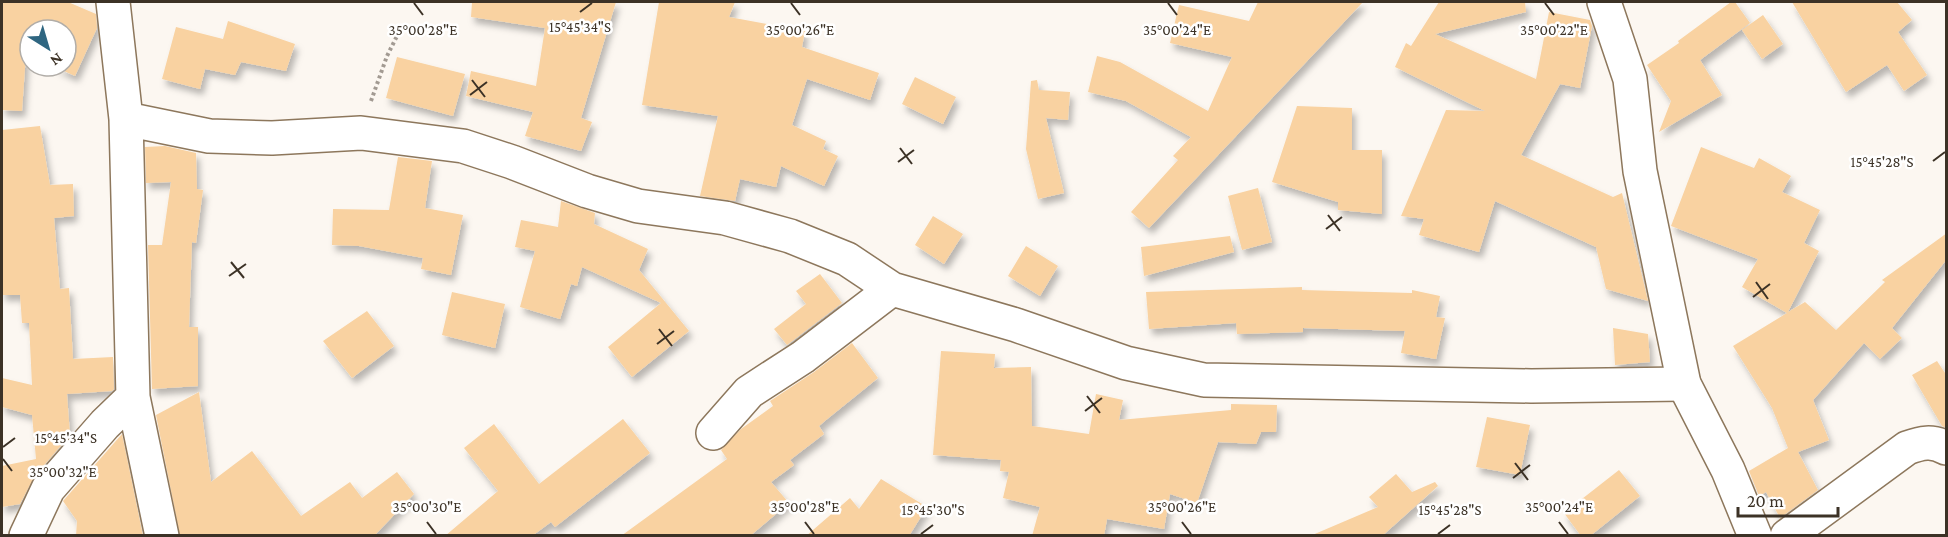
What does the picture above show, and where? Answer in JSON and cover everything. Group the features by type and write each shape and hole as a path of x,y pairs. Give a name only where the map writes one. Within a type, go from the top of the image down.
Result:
{"street":[{"path":"113,2 126,119 133,397 162,536"},
{"path":"1604,2 1630,79 1640,171 1684,384 1728,470 1755,536"},
{"path":"126,119 209,136 272,138 361,133 463,146 638,206 725,218 790,236 847,259 892,289 1016,325 1126,363 1204,380 1531,386 1684,384"},
{"path":"713,434 749,392 803,357 892,289"},
{"path":"26,536 48,489 105,424 133,397"},
{"path":"1786,536 1907,448 1923,442 1939,444 1947,448"}],"path":[{"path":"361,133 387,56 403,24"}],"building":[{"path":"2,2 68,2 96,14 97,28 78,69 78,18 18,18 18,78 24,78 22,111 2,110"},
{"path":"472,2 616,2 581,118 592,122 581,151 525,136 533,112 466,96 471,71 536,86 545,28 471,17"},
{"path":"659,2 735,2 729,17 805,31 802,47 879,73 870,100 807,79 792,125 826,141 823,149 838,156 824,186 781,166 776,187 740,179 735,201 700,196 718,116 642,105"},
{"path":"1258,2 1363,2 1149,228 1131,212 1178,160 1173,156 1191,137 1126,101 1088,92 1097,56 1120,62 1208,111 1232,57 1170,43 1179,5 1249,21"},
{"path":"1439,2 1525,2 1526,12 1435,34 1536,79 1549,12 1590,20 1592,26 1580,88 1560,84 1521,155 1613,197 1622,193 1648,301 1606,289 1596,247 1495,201 1479,252 1419,235 1424,219 1401,216 1446,110 1485,111 1395,67 1406,43 1411,46"},
{"path":"1731,2 1735,2 1750,23 1700,60 1722,95 1659,132 1671,101 1647,65"},
{"path":"1792,2 1897,2 1912,20 1898,32 1927,75 1904,91 1887,65 1846,92"},
{"path":"1763,15 1783,44 1762,59 1742,30"},
{"path":"228,21 295,44 286,71 241,62 235,75 205,69 200,89 162,79 176,27 223,39"},
{"path":"397,57 465,74 453,116 386,98"},
{"path":"915,77 956,97 943,124 902,104"},
{"path":"1037,80 1039,90 1070,92 1068,120 1046,118 1064,193 1038,199 1026,149 1031,81"},
{"path":"1297,106 1352,108 1352,150 1382,150 1382,214 1338,210 1338,202 1272,182"},
{"path":"40,126 50,185 73,184 74,216 54,218 60,289 69,288 73,359 113,357 114,389 67,394 70,435 34,477 20,504 2,507 2,466 36,459 32,415 2,407 2,378 32,385 29,323 22,323 20,295 2,295 2,130"},
{"path":"165,146 196,153 197,189 203,190 196,243 192,242 189,327 198,327 198,386 152,389 148,245 162,245 171,182 146,183 145,147"},
{"path":"1701,147 1754,168 1759,158 1791,176 1782,192 1820,210 1804,243 1819,251 1788,312 1805,302 1836,330 1885,282 1882,280 1947,233 1947,259 1892,328 1902,338 1880,359 1864,343 1813,400 1829,440 1798,452 1818,490 1780,518 1766,492 1759,496 1749,471 1788,448 1772,408 1733,346 1787,313 1742,287 1758,259 1671,226"},
{"path":"398,157 432,161 425,208 463,215 451,275 421,269 423,258 359,246 332,245 333,209 389,210"},
{"path":"1258,188 1272,242 1242,250 1228,196"},
{"path":"561,201 595,213 594,224 648,249 639,270 689,331 632,377 608,347 661,303 582,267 577,286 571,284 560,319 520,307 535,251 515,247 521,220 558,227"},
{"path":"933,216 963,234 944,264 915,245"},
{"path":"1230,236 1234,252 1144,276 1141,247"},
{"path":"1026,246 1058,266 1040,296 1008,276"},
{"path":"820,274 842,303 787,345 774,329 806,304 796,291"},
{"path":"1302,287 1302,290 1412,293 1412,290 1440,296 1436,317 1445,318 1436,359 1401,353 1405,331 1303,328 1303,332 1237,334 1236,323 1149,329 1146,292"},
{"path":"452,292 505,304 495,348 442,335"},
{"path":"367,311 394,346 352,378 323,341"},
{"path":"1613,328 1648,334 1650,362 1615,365"},
{"path":"852,343 878,378 819,426 824,434 790,460 794,465 771,482 789,503 750,536 621,536 727,459 721,450 741,429 773,406 770,401"},
{"path":"941,351 995,354 994,368 1031,367 1032,426 1089,434 1096,394 1123,400 1119,420 1231,410 1231,404 1277,405 1276,432 1261,432 1256,444 1218,442 1197,503 1170,494 1164,529 1107,519 1104,536 1032,536 1040,507 1003,498 1009,472 1000,471 1001,460 933,455"},
{"path":"1937,361 1947,376 1947,428 1942,426 1912,375"},
{"path":"199,392 211,482 252,451 301,516 350,482 362,498 397,472 414,494 374,536 180,536 156,415"},
{"path":"1487,417 1530,425 1520,475 1476,467"},
{"path":"623,419 650,453 555,527 551,522 532,536 445,536 498,491 464,448 494,424 539,484"},
{"path":"122,434 143,536 76,536 77,521 63,501"},
{"path":"1619,470 1640,496 1590,536 1581,536 1564,513"},
{"path":"1396,474 1412,492 1435,482 1438,486 1382,536 1310,536 1378,507 1369,497"},
{"path":"881,479 927,507 909,536 806,536 850,498 859,509"}]}
